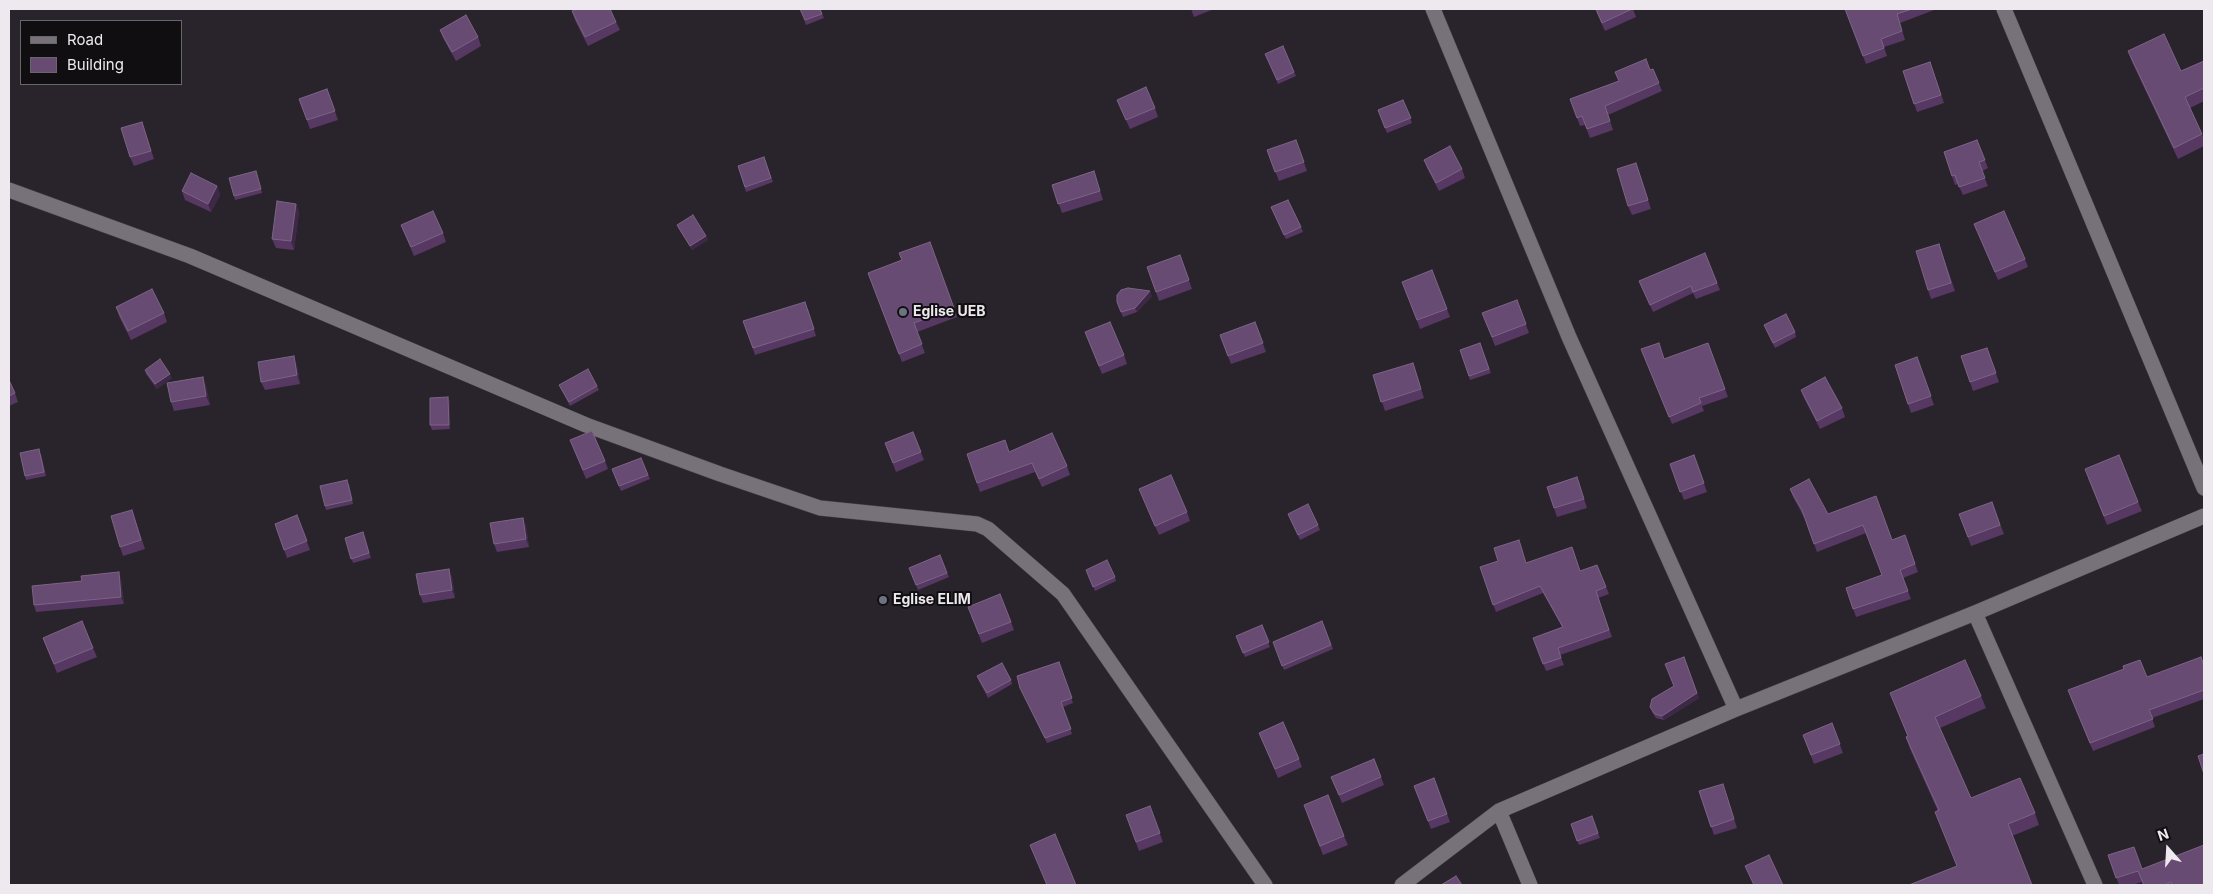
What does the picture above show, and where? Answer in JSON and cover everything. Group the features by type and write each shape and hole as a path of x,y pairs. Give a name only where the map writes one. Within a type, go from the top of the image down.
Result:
{"street":[{"path":"1433,9 1569,337 1736,709"},
{"path":"2004,9 2204,488"},
{"path":"9,190 190,256 586,425 720,474 820,508 977,524 988,529 1063,594 1265,885"},
{"path":"1402,885 1500,811 1736,709 1975,613 2204,516"},
{"path":"1975,613 2095,885"},
{"path":"1500,811 1530,885"}],"building":[{"path":"577,9 610,9 616,22 585,37 572,11"},
{"path":"800,9 820,9 822,14 805,20"},
{"path":"1596,9 1632,9 1602,23"},
{"path":"1845,9 1912,9 1897,14 1902,31 1881,39 1884,48 1863,56"},
{"path":"466,15 478,37 452,52 440,30"},
{"path":"2164,34 2181,71 2204,61 2204,88 2185,97 2202,134 2174,148 2128,51"},
{"path":"1283,46 1294,72 1277,80 1265,54"},
{"path":"1646,59 1650,70 1653,69 1659,83 1605,106 1610,121 1587,129 1582,116 1577,118 1570,99 1619,81 1615,72"},
{"path":"1930,62 1941,95 1914,104 1903,71"},
{"path":"1146,87 1155,108 1126,120 1117,100"},
{"path":"327,89 335,111 307,120 299,99"},
{"path":"1403,100 1411,118 1385,128 1378,110"},
{"path":"142,122 151,151 130,157 121,128"},
{"path":"1296,140 1304,162 1275,172 1267,150"},
{"path":"1977,140 1985,160 1979,162 1985,178 1959,187 1955,175 1952,176 1944,152"},
{"path":"1450,146 1462,169 1436,183 1424,160"},
{"path":"764,157 771,178 745,187 738,166"},
{"path":"1636,163 1648,200 1628,206 1617,169"},
{"path":"256,171 261,189 234,196 229,178"},
{"path":"1094,171 1100,191 1058,204 1052,185"},
{"path":"191,173 217,186 208,204 182,191"},
{"path":"1288,200 1301,227 1284,235 1271,207"},
{"path":"277,201 296,204 291,241 272,239"},
{"path":"433,211 443,233 411,247 401,225"},
{"path":"2004,211 2025,259 1995,272 1974,224"},
{"path":"693,215 706,236 690,246 677,225"},
{"path":"930,242 954,308 914,323 922,344 899,354 868,273 902,260 899,253"},
{"path":"1939,244 1951,283 1928,290 1916,251"},
{"path":"1705,253 1717,283 1693,292 1691,286 1650,305 1639,281"},
{"path":"1180,255 1189,280 1156,292 1147,267"},
{"path":"1432,270 1447,309 1417,320 1402,282"},
{"path":"1128,288 1150,291 1135,308 1121,312 1117,302 1117,295 1121,290"},
{"path":"152,289 164,313 128,331 116,307"},
{"path":"1517,300 1526,324 1492,337 1482,313"},
{"path":"805,302 814,329 753,348 743,321"},
{"path":"1786,314 1795,332 1773,343 1764,325"},
{"path":"1110,322 1124,355 1099,366 1085,332"},
{"path":"1255,322 1263,343 1228,356 1220,335"},
{"path":"1480,343 1489,369 1469,376 1460,350"},
{"path":"1659,343 1664,359 1708,343 1725,389 1699,398 1701,403 1669,417 1641,349"},
{"path":"1987,348 1996,373 1970,382 1961,356"},
{"path":"294,356 297,375 261,382 258,362"},
{"path":"1917,357 1931,396 1908,404 1895,365"},
{"path":"160,359 170,374 155,384 145,370"},
{"path":"1413,363 1421,389 1381,402 1373,375"},
{"path":"588,369 597,386 569,402 559,385"},
{"path":"203,377 206,396 171,402 167,383"},
{"path":"1825,377 1842,408 1817,421 1801,390"},
{"path":"9,380 15,393 9,396"},
{"path":"448,397 449,425 430,425 430,398"},
{"path":"592,431 605,461 583,470 570,440"},
{"path":"913,432 921,452 893,463 885,443"},
{"path":"1052,433 1067,466 1039,479 1032,463 977,483 967,454 1005,440 1009,452"},
{"path":"39,449 44,472 25,476 20,453"},
{"path":"1694,455 1704,483 1680,492 1670,464"},
{"path":"2119,455 2138,502 2104,516 2085,469"},
{"path":"641,458 648,475 619,486 612,469"},
{"path":"1171,475 1187,512 1155,526 1139,489"},
{"path":"1577,477 1584,499 1554,508 1547,487"},
{"path":"1809,479 1828,514 1876,496 1892,540 1905,535 1915,564 1900,570 1908,591 1853,609 1846,588 1882,575 1863,525 1814,544 1802,510 1790,489"},
{"path":"347,480 352,500 325,506 320,486"},
{"path":"1992,502 2000,525 1968,537 1959,514"},
{"path":"1308,504 1318,525 1298,535 1288,514"},
{"path":"132,510 141,540 120,547 111,516"},
{"path":"297,515 307,541 284,550 275,524"},
{"path":"523,518 526,539 494,544 490,523"},
{"path":"363,532 369,553 351,559 345,538"},
{"path":"1519,540 1526,563 1572,547 1580,571 1597,565 1606,587 1596,591 1609,630 1558,648 1561,658 1543,664 1533,638 1563,627 1540,586 1493,605 1480,567 1498,561 1494,548"},
{"path":"940,555 947,573 916,585 909,568"},
{"path":"1107,560 1115,577 1093,587 1086,570"},
{"path":"449,569 452,590 420,595 416,574"},
{"path":"119,572 121,597 34,605 32,586 82,581 81,576"},
{"path":"1000,594 1011,622 979,634 968,607"},
{"path":"82,621 93,648 54,664 43,638"},
{"path":"1322,621 1331,645 1282,666 1273,642"},
{"path":"1262,625 1269,642 1243,653 1236,636"},
{"path":"1684,657 1697,693 1662,716 1655,714 1650,707 1652,699 1674,686 1665,664"},
{"path":"2201,657 2204,666 2204,690 2149,710 2153,719 2090,743 2068,690 2124,669 2123,666 2140,660 2147,677"},
{"path":"1965,660 1981,696 1935,717 1971,798 2020,778 2035,813 2008,824 2032,885 1909,885 1957,866 1935,812 1939,810 1906,737 1908,736 1890,693"},
{"path":"1059,662 1072,698 1061,702 1071,729 1045,738 1020,688 1017,676"},
{"path":"1002,663 1011,680 987,693 977,676"},
{"path":"1283,722 1299,759 1275,769 1259,733"},
{"path":"1832,723 1840,744 1811,755 1803,735"},
{"path":"2204,754 2204,774 2198,756"},
{"path":"1374,759 1381,777 1339,795 1331,777"},
{"path":"1434,778 1447,814 1428,821 1414,786"},
{"path":"1723,784 1734,819 1711,827 1699,791"},
{"path":"1328,795 1344,836 1320,846 1304,805"},
{"path":"1150,806 1160,833 1136,842 1126,815"},
{"path":"1592,816 1598,833 1577,841 1571,824"},
{"path":"1055,834 1076,885 1047,885 1030,845"},
{"path":"2204,845 2204,885 2172,885 2171,882 2165,885 2144,885 2138,871 2116,878 2108,855 2134,847 2142,869"},
{"path":"1769,855 1783,885 1754,885 1745,866"},
{"path":"1456,876 1462,885 1441,885"}],"place":[{"name":"Eglise UEB","path":"903,312"},
{"name":"Eglise ELIM","path":"883,600"}]}
